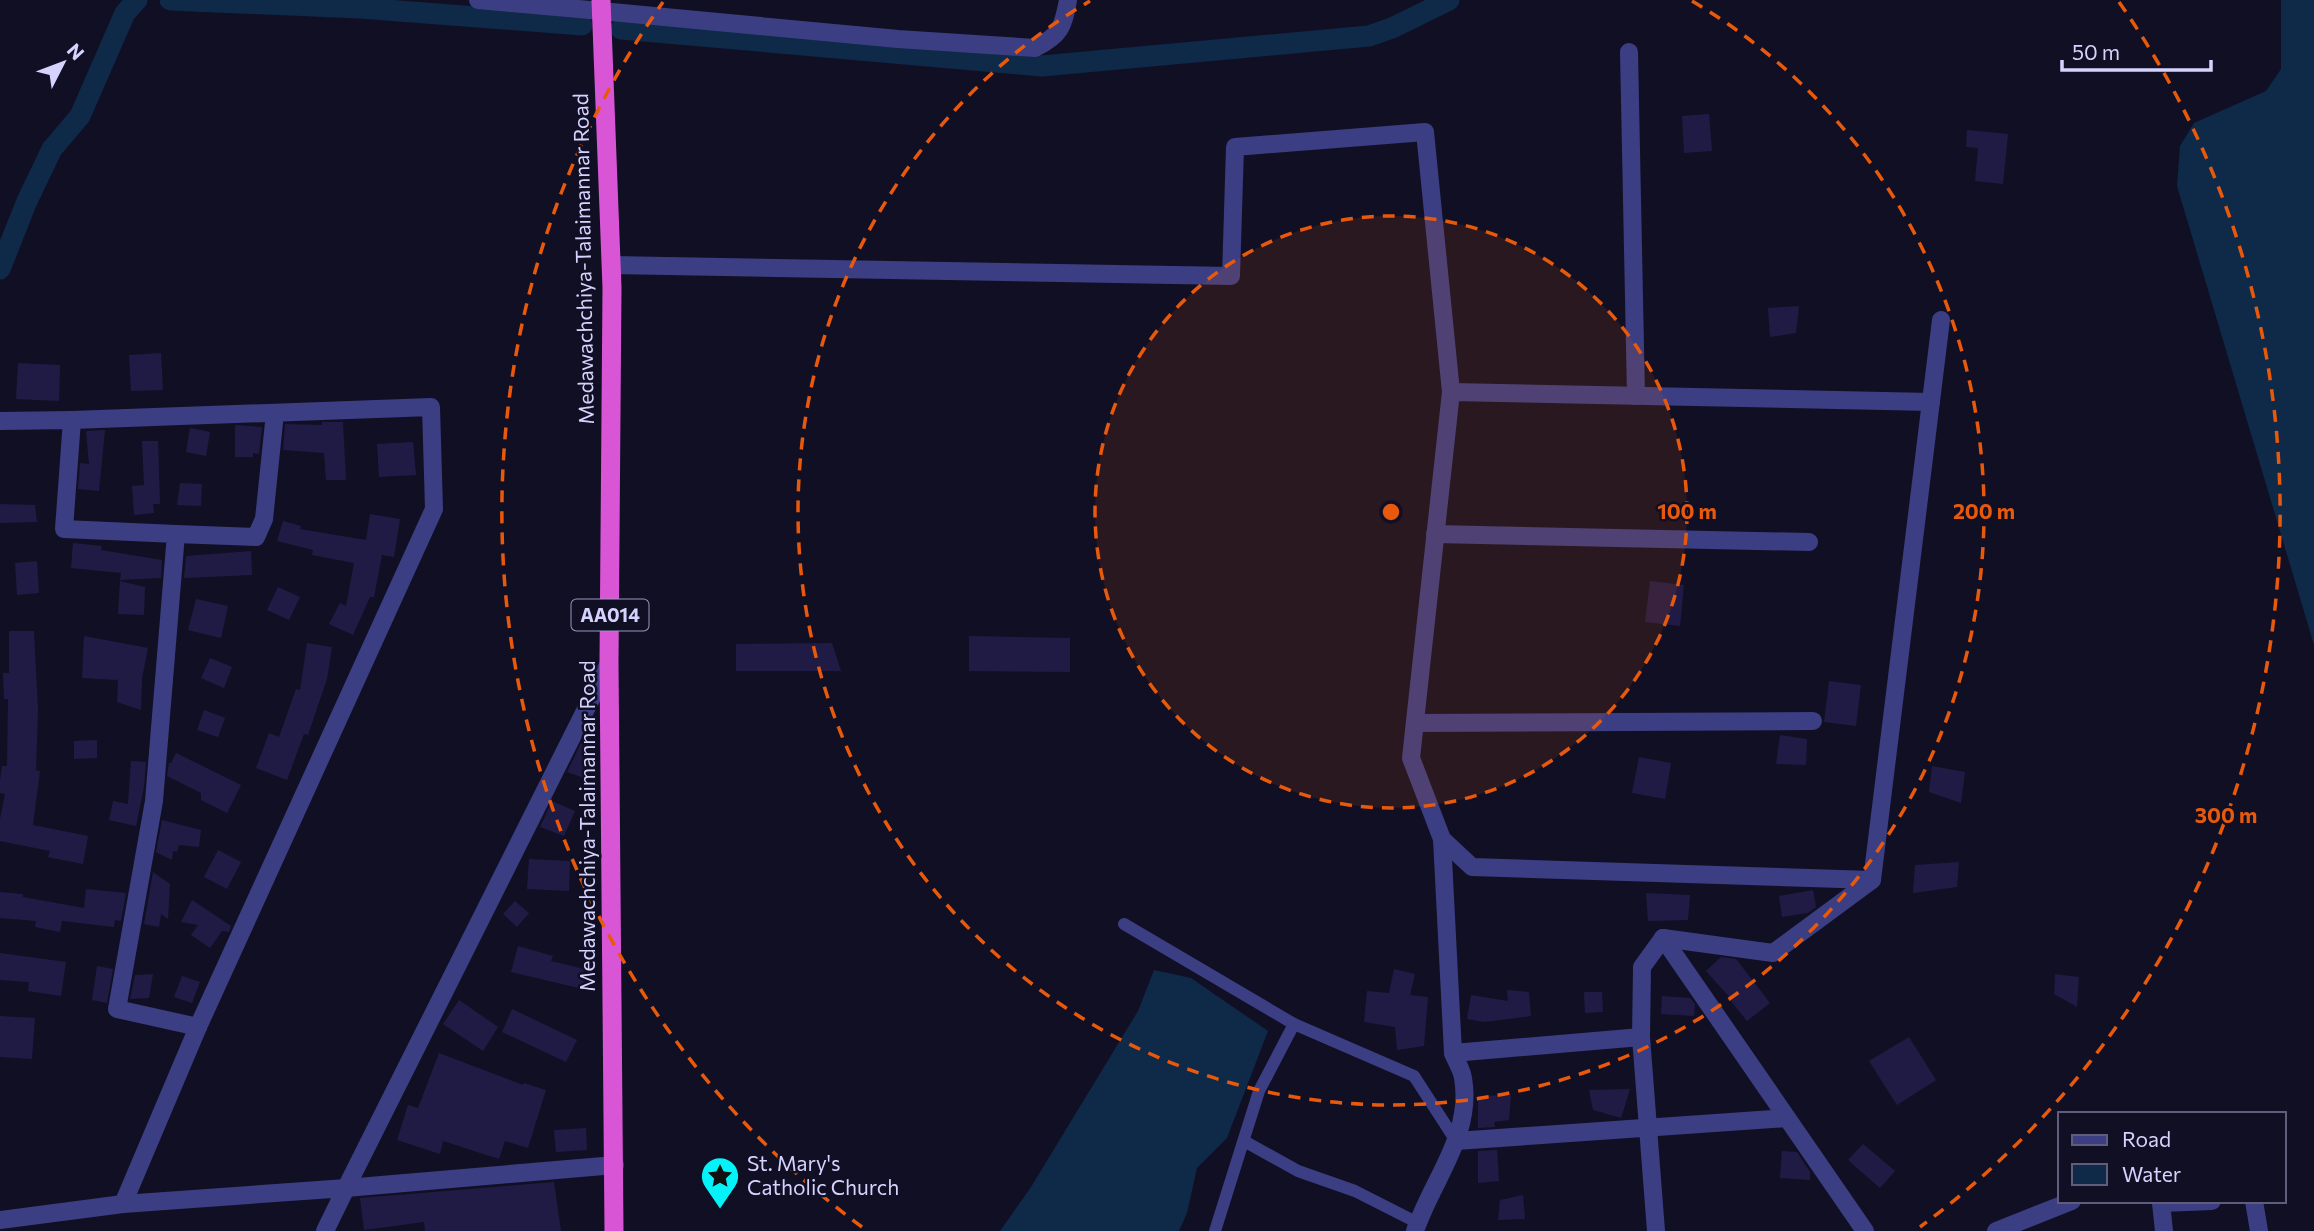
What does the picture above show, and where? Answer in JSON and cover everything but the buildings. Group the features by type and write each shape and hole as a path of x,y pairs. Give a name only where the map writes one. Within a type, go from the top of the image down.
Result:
{"highway":[{"name":"Medawachchiya-Talaimannar Road","path":"601,6 611,265 609,663 614,1231"}],"street":[{"path":"478,0 601,6 898,39 1035,48 1053,39 1064,22 1068,0"},
{"path":"1629,52 1636,396"},
{"path":"611,265 1231,276 1235,148 1425,132 1451,392 1411,758 1442,839 1453,1053 1463,1076 1465,1113 1456,1141 1416,1227"},
{"path":"1662,938 1773,953 1872,880 1941,320"},
{"path":"1451,392 1931,402"},
{"path":"0,421 431,407 434,509 198,1027 123,1203"},
{"path":"72,420 64,529 257,537 264,519 275,413"},
{"path":"176,534 154,801 117,1009 198,1027"},
{"path":"1436,534 1809,542"},
{"path":"325,1231 609,663"},
{"path":"1415,723 1812,721"},
{"path":"1442,839 1472,867 1872,880"},
{"path":"1656,1231 1641,1037 1642,967 1662,938"},
{"path":"1662,938 1866,1231"},
{"path":"1453,1053 1641,1037"},
{"path":"1456,1141 1787,1118"},
{"path":"0,1220 123,1203 346,1188 615,1165"},
{"path":"1996,1231 2067,1203"},
{"path":"2161,1203 2164,1231"},
{"path":"2254,1203 2259,1231"}],"lane":[{"path":"1124,924 1294,1024 1414,1076 1456,1141"},
{"path":"1215,1231 1259,1091 1294,1024"},
{"path":"1244,1141 1298,1171 1355,1191 1416,1227"}],"water":[{"path":"2281,0 2314,0 2314,645 2177,186 2180,146 2194,123 2266,91 2281,69"},
{"path":"1154,970 1191,978 1268,1031 1227,1138 1197,1168 1187,1213 1179,1231 1000,1231 1031,1187 1138,1011"}],"waterway":[{"path":"0,269 27,201 52,149 80,116 125,13 137,0"},
{"path":"170,0 360,8 582,25"},
{"path":"621,29 1042,66 1369,36 1392,28 1449,0"}],"place":[{"name":"St. Mary's Catholic Church","path":"720,1210"}]}
